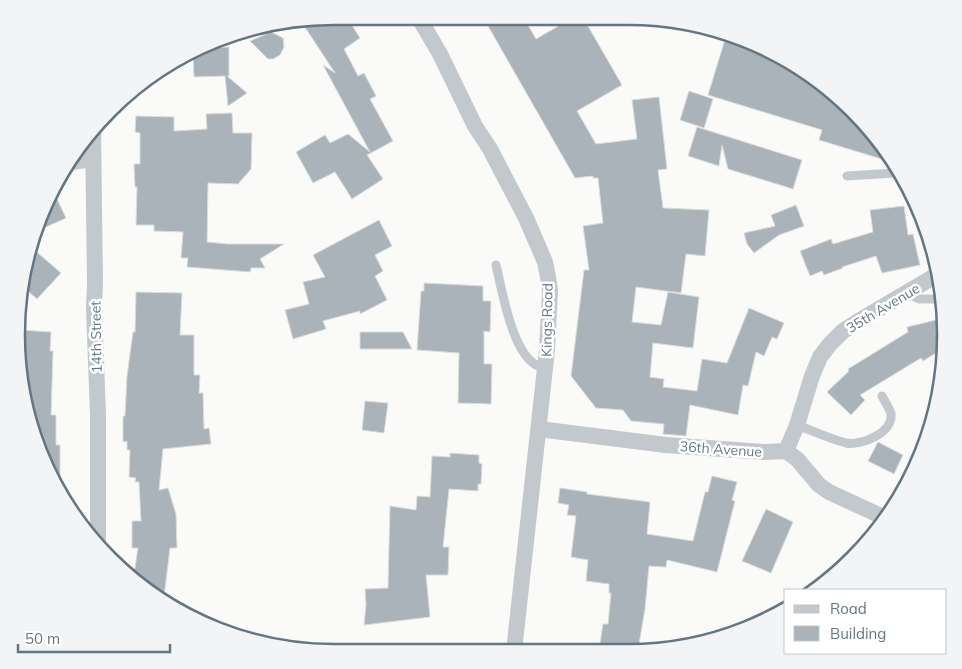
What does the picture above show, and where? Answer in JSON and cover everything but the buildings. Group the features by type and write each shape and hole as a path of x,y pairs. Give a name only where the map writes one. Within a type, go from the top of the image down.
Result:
{"street":[{"name":"Kings Road","path":"423,25 440,54 475,126 490,149 526,218 545,262 550,291 545,370 515,644"},
{"name":"14th Street","path":"93,142 94,308 98,415 98,534"},
{"path":"78,161 92,159"},
{"name":"35th Avenue","path":"786,451 798,425 812,376 820,357 830,344 843,331 932,278"},
{"name":"36th Avenue","path":"539,429 676,446 765,452 786,451"},
{"path":"786,451 797,459 819,485 829,492 879,515"}],"lane":[{"path":"847,176 892,173"},
{"path":"496,265 510,319 520,347 531,362 545,370"},
{"path":"907,293 919,299 934,299"},
{"path":"798,425 848,443 870,438 884,431 889,424 891,414 882,396"}]}
